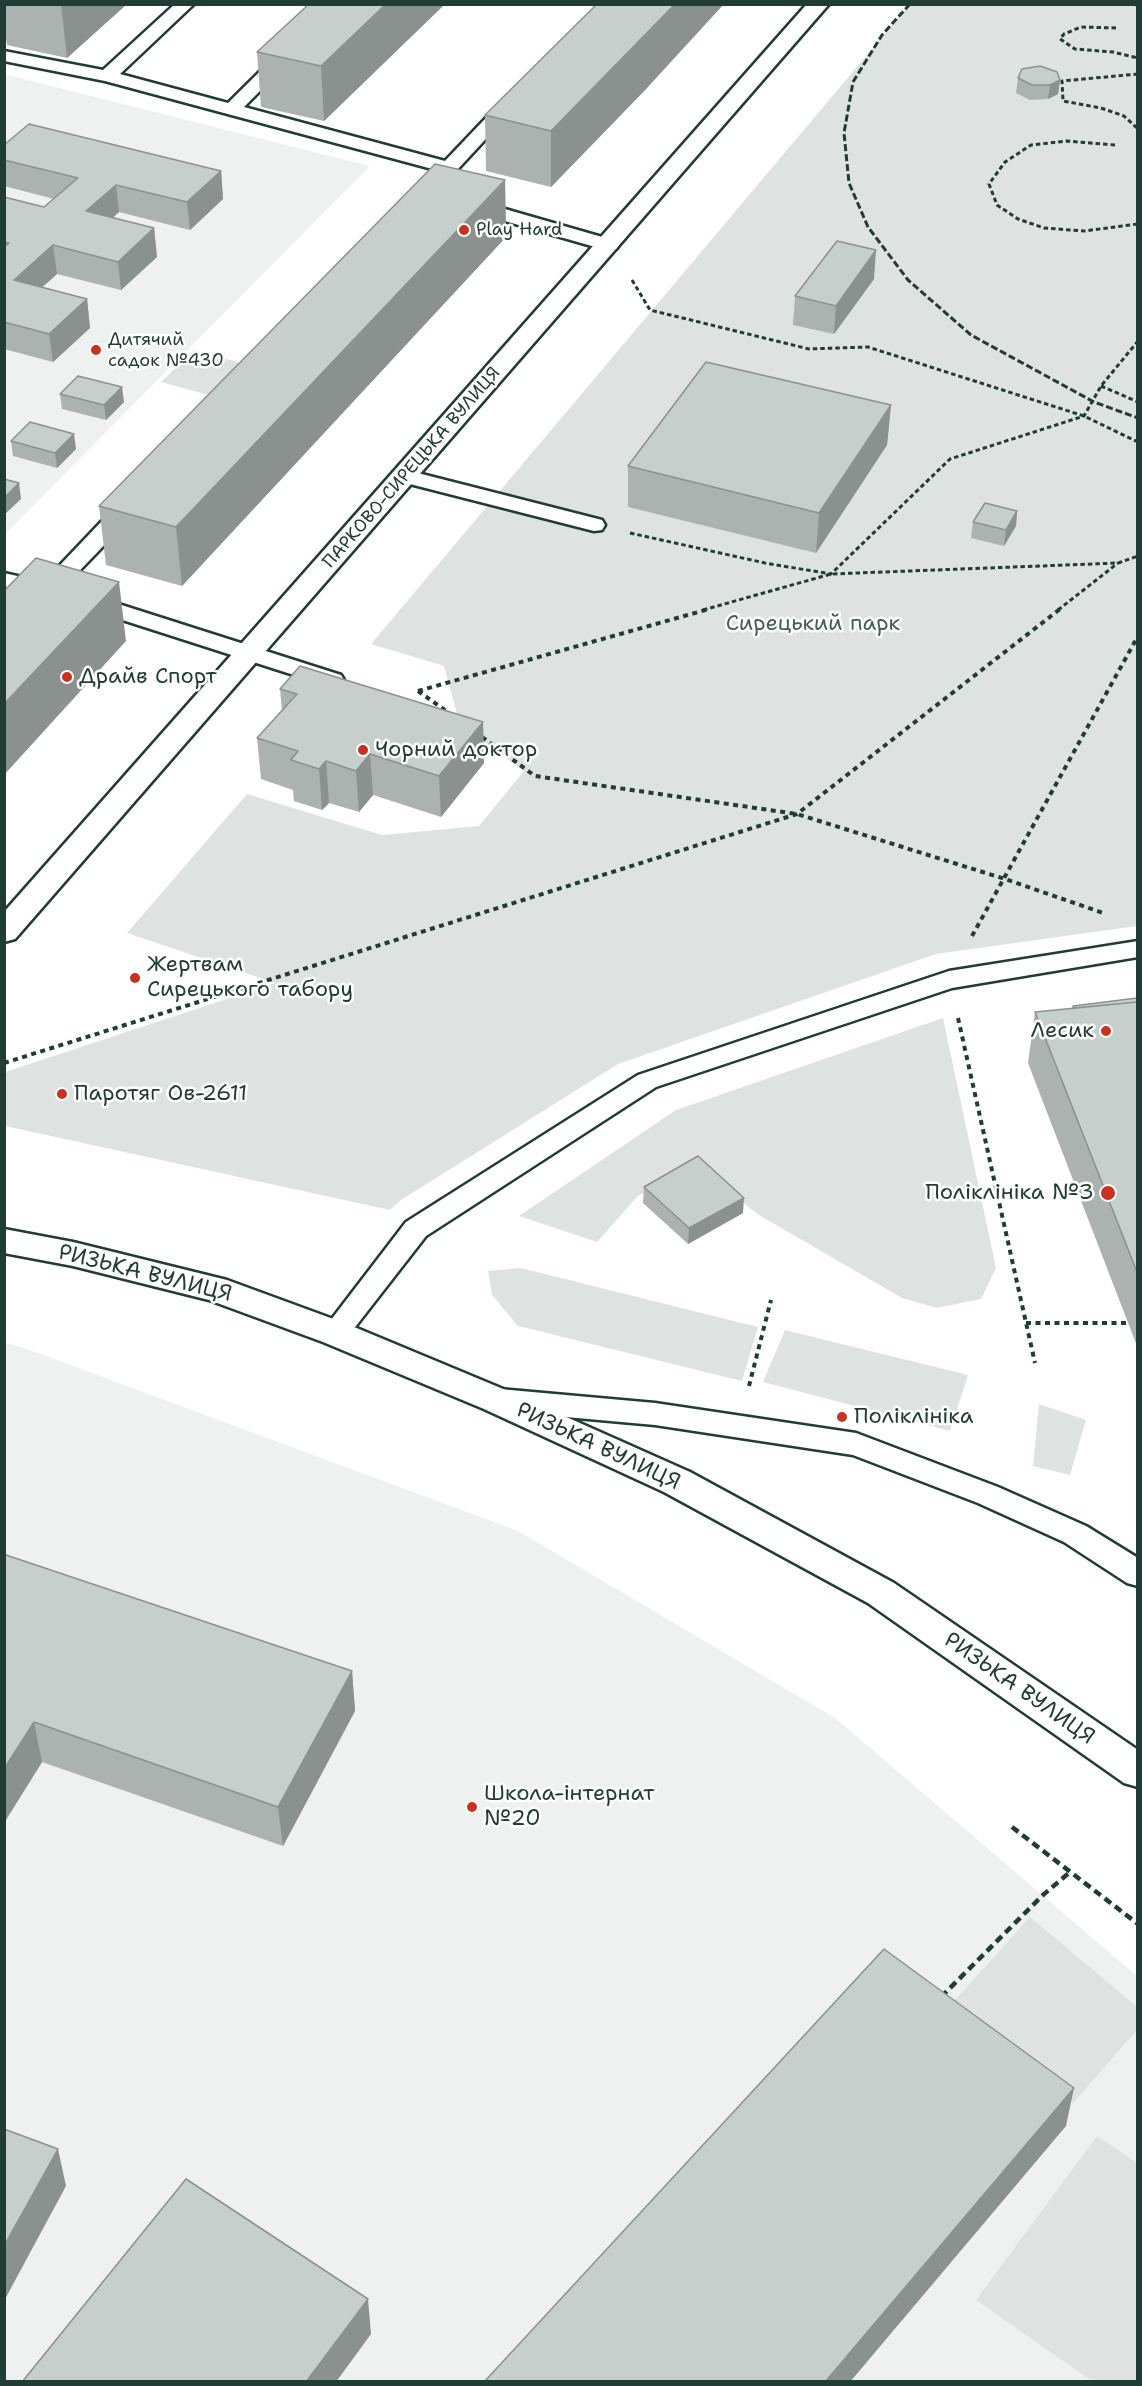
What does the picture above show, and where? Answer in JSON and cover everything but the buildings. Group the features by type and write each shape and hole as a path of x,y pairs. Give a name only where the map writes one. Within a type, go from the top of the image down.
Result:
{"street":[{"name":"ПАРКОВО-СИРЕЦЬКА ВУЛИЦЯ","path":"4,932 819,4"},
{"name":"РИЗЬКА ВУЛИЦЯ","path":"4,1241 73,1254 215,1289 335,1333 496,1400 677,1482 881,1593 1137,1771"}],"lane":[{"path":"107,76 186,4"},
{"path":"232,109 339,4"},
{"path":"4,56 107,76 450,168"},
{"path":"409,210 523,90"},
{"path":"425,193 609,245"},
{"path":"406,476 594,525"},
{"path":"4,636 140,495"},
{"path":"4,580 50,589 345,684"},
{"path":"335,1333 416,1230 647,1081 949,980 1137,949"},
{"path":"496,1400 655,1414 856,1444 988,1495 1075,1534 1137,1574"}],"path":[{"path":"1116,28 1081,27 1064,34 1060,39 1075,49 1113,52 1137,58"},
{"path":"1137,74 1062,81 1063,101 1101,108 1124,116 1137,129"},
{"path":"1115,145 1067,141 1031,145 1005,162 989,184 997,205 1018,219 1044,228 1084,231 1137,224"},
{"path":"632,280 650,310 809,349 868,347 1084,416 1137,442"},
{"path":"452,716 418,691 831,574 950,459 1084,416 1101,386 1137,341"},
{"path":"1101,386 1137,402"},
{"path":"594,525 765,563 831,574 1118,563"},
{"path":"4,1063 797,814 1118,563 1137,556"},
{"path":"478,734 535,776 797,814 1005,879 1115,917"},
{"path":"1026,1323 1129,1323"},
{"path":"1012,1827 1137,1924"},
{"path":"936,2002 1043,1895 1070,1872"}],"shaded area":[{"name":"Дитячий садок №430","path":"4,74 370,166 5,534 4,534"},
{"name":"Школа-інтернат №20","path":"4,1342 518,1531 835,1718 1137,1976 1137,2381 5,2381"}],"green space":[{"name":"Сирецький парк","path":"909,5 1137,5 1137,926 936,954 618,1064 401,1200 390,1210 5,1126 5,1075 8,1071 275,983 127,933 247,794 382,835 479,826 524,771 460,725 444,666 371,644"},
{"path":"194,350 241,363 208,395 161,382"},
{"path":"943,1018 996,1268 981,1299 937,1308 902,1298 759,1215 695,1166 638,1196 597,1242 519,1216 676,1110"},
{"path":"521,1268 758,1327 742,1381 518,1326 492,1295 488,1271"},
{"path":"785,1330 968,1375 950,1431 763,1382"},
{"path":"1039,1404 1086,1420 1070,1475 1033,1466"},
{"path":"1030,1917 1137,2007 1137,2030 1073,2103 947,2009"},
{"path":"1097,2136 1137,2163 1137,2381 1092,2381 976,2300"}],"railway":[{"path":"910,4 882,35 853,82 844,133 849,183 868,227 908,280 971,335 1094,402 1138,418"}],"place":[{"name":"Play Hard","path":"464,230"},
{"name":"Дитячий садок №430","path":"96,350"},
{"name":"Драйв Спорт","path":"67,677"},
{"name":"Чорний доктор","path":"363,750"},
{"name":"Жертвам Сирецького табору","path":"135,978"},
{"name":"Лесик","path":"1106,1031"},
{"name":"Паротяг Ов-2611","path":"62,1094"},
{"name":"Поліклініка №3","path":"1108,1193"},
{"name":"Поліклініка","path":"842,1417"},
{"name":"Школа-інтернат №20","path":"472,1807"}]}
